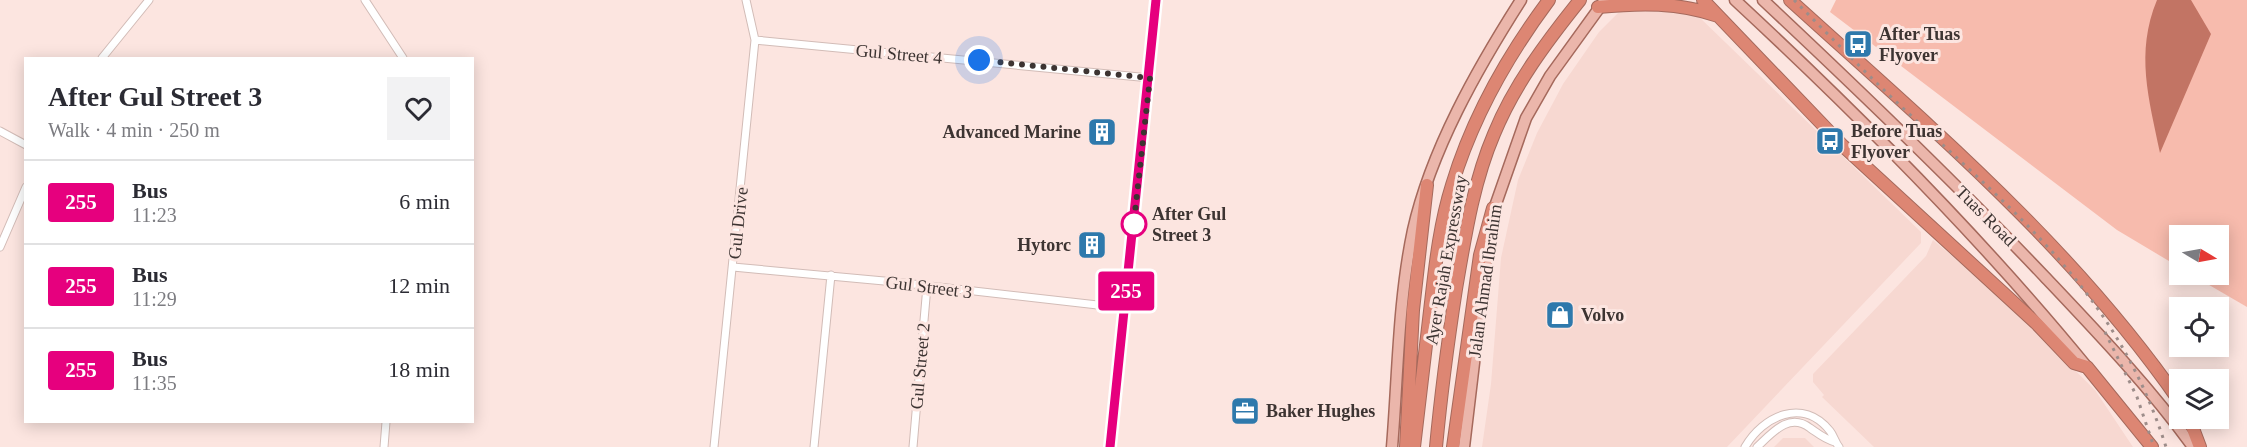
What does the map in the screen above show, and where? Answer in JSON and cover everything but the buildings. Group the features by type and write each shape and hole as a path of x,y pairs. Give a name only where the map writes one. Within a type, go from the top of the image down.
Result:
{"highway":[{"name":"Ayer Rajah Expressway","path":"1414,447 1438,248 1451,185 1472,133 1495,86 1525,33 1549,0"},
{"name":"Ayer Rajah Expressway","path":"1436,447 1461,258 1479,174 1494,133 1534,60 1580,0"},
{"path":"1703,0 1844,146 2036,323 2074,363 2087,367 2152,447"},
{"path":"1790,0 1998,189 2121,325 2169,388"},
{"path":"1601,2 1622,5 1692,7 1722,18"},
{"path":"1406,447 1413,310 1427,185"},
{"path":"1453,447 1480,255 1493,208"},
{"path":"2193,429 2200,447"}],"main road":[{"path":"1392,447 1404,281 1414,228 1427,185 1474,75 1521,0"},
{"name":"Tuas Road","path":"1735,0 1844,101 2032,303 2087,367"},
{"name":"Tuas Road","path":"1762,0 1855,86 1991,220 2159,400 2193,447"},
{"name":"Jalan Ahmad Ibrahim","path":"1464,447 1493,208 1527,118 1550,76 1601,2"}],"street":[{"path":"103,57 149,0"},
{"path":"365,0 402,57"},
{"name":"Gul Drive","path":"714,447 755,40 746,0"},
{"path":"1110,447 1150,78 1156,0"},
{"name":"Gul Street 4","path":"755,40 1150,78"},
{"path":"0,131 24,144"},
{"path":"0,247 24,192"},
{"name":"Gul Street 3","path":"733,267 831,275 1124,308"},
{"path":"814,447 831,275"},
{"name":"Gul Street 2","path":"913,447 927,286"},
{"path":"1745,447 1771,419 1780,414 1798,412 1810,416 1830,431 1837,445"},
{"path":"1757,447 1778,427 1795,422 1803,423 1823,439 1837,445"},
{"path":"384,447 386,423"}],"shaded area":[{"path":"1836,0 2247,0 2247,307 2209,285 2229,285 2229,225 2169,225 2169,261 2117,230 1830,12"},
{"path":"2157,0 2191,0 2211,34 2160,153 2148,95 2145,57 2150,20"},
{"path":"1621,10 1695,13 1921,232 1921,243 1727,447 1482,447 1491,384 1501,258 1518,180 1537,133 1563,84 1599,32"},
{"path":"1933,240 2022,314 2029,325 2095,390 2133,447 1874,447 1822,397 1824,395 1813,382 1813,374 1926,256"},
{"path":"1783,438 1805,438 1814,447 1774,447"}],"railway":[{"path":"1794,0 1886,92 2032,230 2065,267 2096,306 2123,348 2146,395 2166,447"},
{"path":"2105,332 2137,397 2154,447"}],"bus line":[{"name":"255","path":"1110,447 1150,78 1156,0"}],"place":[{"name":"After Tuas Flyover","path":"1858,44"},
{"name":"Advanced Marine","path":"1102,132"},
{"name":"Before Tuas Flyover","path":"1830,141"},
{"name":"After Gul Street 3","path":"1134,224"},
{"name":"Hytorc","path":"1092,245"},
{"name":"Volvo","path":"1560,315"},
{"name":"Baker Hughes","path":"1245,411"}],"route":[{"path":"979,60 1150,78 1133,230 1134,224"}]}
